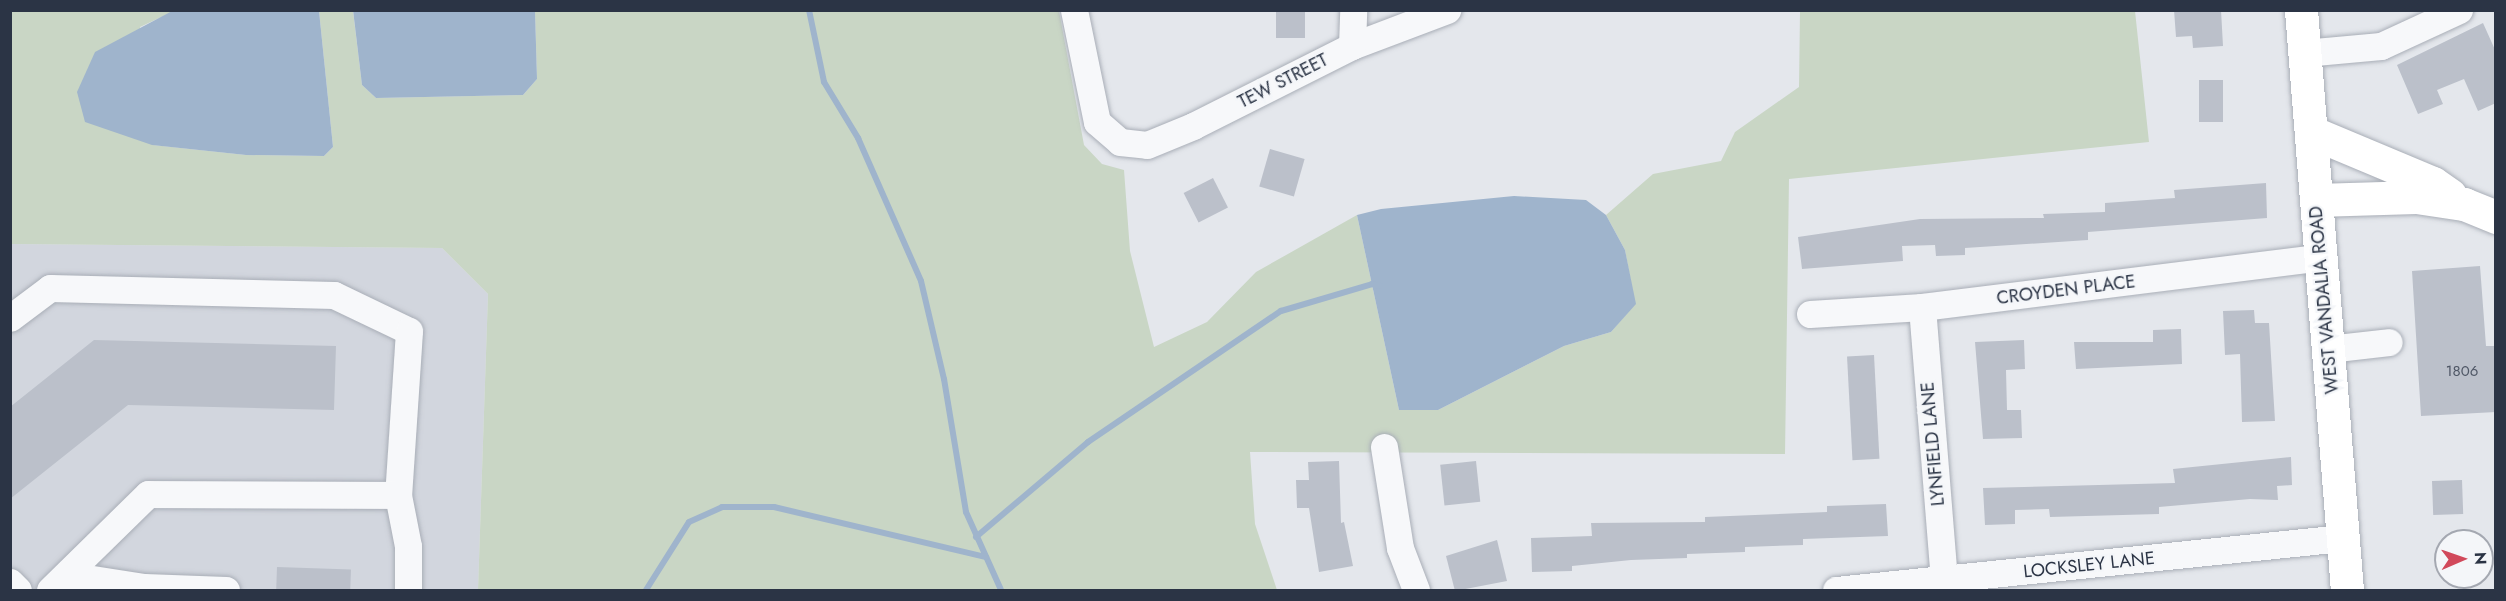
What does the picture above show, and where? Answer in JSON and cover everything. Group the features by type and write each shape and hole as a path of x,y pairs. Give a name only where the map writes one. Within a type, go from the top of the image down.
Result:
{"main road":[{"name":"WEST VANDALIA ROAD","path":"2301,10 2347,591"},
{"path":"2311,132 2433,183 2464,204 2496,217"},
{"path":"2316,200 2416,197 2464,204"}],"street":[{"name":"TEW STREET","path":"1074,10 1097,122 1120,142 1146,145 1193,126 1352,46 1447,10"},
{"path":"1352,46 1353,10"},
{"path":"2304,53 2381,46 2458,10"},
{"name":"CROYDEN PLACE","path":"1810,314 1922,307 2321,257"},
{"path":"10,318 50,288 334,295 409,331 398,495 408,546 408,591"},
{"name":"LYNFIELD LANE","path":"1922,307 1944,580"},
{"path":"2328,349 2389,342"},
{"path":"1384,447 1400,548 1416,591"},
{"path":"58,583 148,494 398,495"},
{"name":"LOCKSLEY LANE","path":"1836,591 2343,538"},
{"path":"10,582 18,591"},
{"path":"58,583 226,591"}],"shaded area":[{"path":"11,244 442,248 488,294 478,590 11,590"}],"green space":[{"path":"11,11 174,11 140,27 153,145 246,155 324,156 333,147 319,11 353,11 362,85 376,98 523,95 537,79 535,11 1059,11 1084,145 1102,164 1124,170 1130,251 1154,347 1207,322 1256,272 1357,215 1399,410 1438,410 1564,346 1611,332 1635,304 1625,250 1606,215 1653,174 1721,161 1735,132 1799,87 1800,11 2135,11 2149,142 1789,179 1785,454 1250,452 1255,524 1277,590 478,590 488,294 442,248 11,244"}],"water":[{"path":"174,10 319,11 333,147 324,156 246,155 152,145 85,122 77,92 95,52"},
{"path":"353,10 535,11 537,79 523,95 376,98 362,85"},
{"path":"1514,196 1586,200 1606,215 1625,250 1636,304 1611,332 1564,346 1438,410 1399,410 1357,215 1381,209"}],"building":[{"path":"1276,10 1305,10 1305,38 1276,38"},
{"path":"2174,10 2221,10 2223,46 2193,48 2192,36 2176,37"},
{"path":"2483,23 2496,52 2496,103 2478,111 2464,79 2437,90 2443,104 2418,114 2397,65"},
{"path":"2199,80 2223,80 2223,122 2199,122"},
{"path":"1270,149 1305,159 1294,196 1259,186"},
{"path":"1213,178 1228,207 1199,222 1184,193"},
{"path":"2266,183 2267,218 2088,232 2088,240 1965,248 1965,255 1936,256 1935,245 1902,246 1903,261 1802,269 1798,237 1920,219 2044,218 2043,214 2105,212 2105,203 2175,198 2174,190"},
{"path":"2480,266 2486,346 2496,346 2496,412 2421,416 2412,271"},
{"path":"2254,310 2255,323 2269,323 2275,421 2242,422 2240,354 2225,355 2223,311"},
{"path":"2181,329 2182,364 2076,369 2074,342 2153,342 2153,330"},
{"path":"94,340 336,346 334,410 128,405 10,499 10,407"},
{"path":"2024,340 2025,369 2006,370 2007,410 2021,410 2022,438 1983,439 1975,342"},
{"path":"1874,355 1879,459 1852,460 1847,356"},
{"path":"2291,457 2292,485 2277,486 2278,500 2250,499 2159,507 2159,514 2050,517 2049,509 2015,510 2015,524 1985,525 1983,488 2175,483 2173,469"},
{"path":"1339,461 1341,523 1344,522 1353,566 1319,572 1309,508 1297,508 1296,480 1309,480 1308,462"},
{"path":"1476,461 1480,502 1444,506 1440,465"},
{"path":"2462,480 2463,514 2433,515 2432,481"},
{"path":"1886,504 1888,536 1803,539 1803,545 1745,547 1745,552 1687,554 1687,558 1631,560 1572,566 1572,571 1532,572 1531,538 1592,536 1591,523 1705,522 1705,517 1827,512 1827,506"},
{"path":"1497,540 1507,581 1455,591 1446,556"},
{"path":"277,567 351,570 350,590 276,590"}],"waterway":[{"path":"809,10 824,82 858,138 921,281 944,379 966,512 1001,590"},
{"path":"976,537 1088,442 1281,311 1372,284 1380,286"},
{"path":"646,590 689,522 722,507 774,507 986,557"}]}
